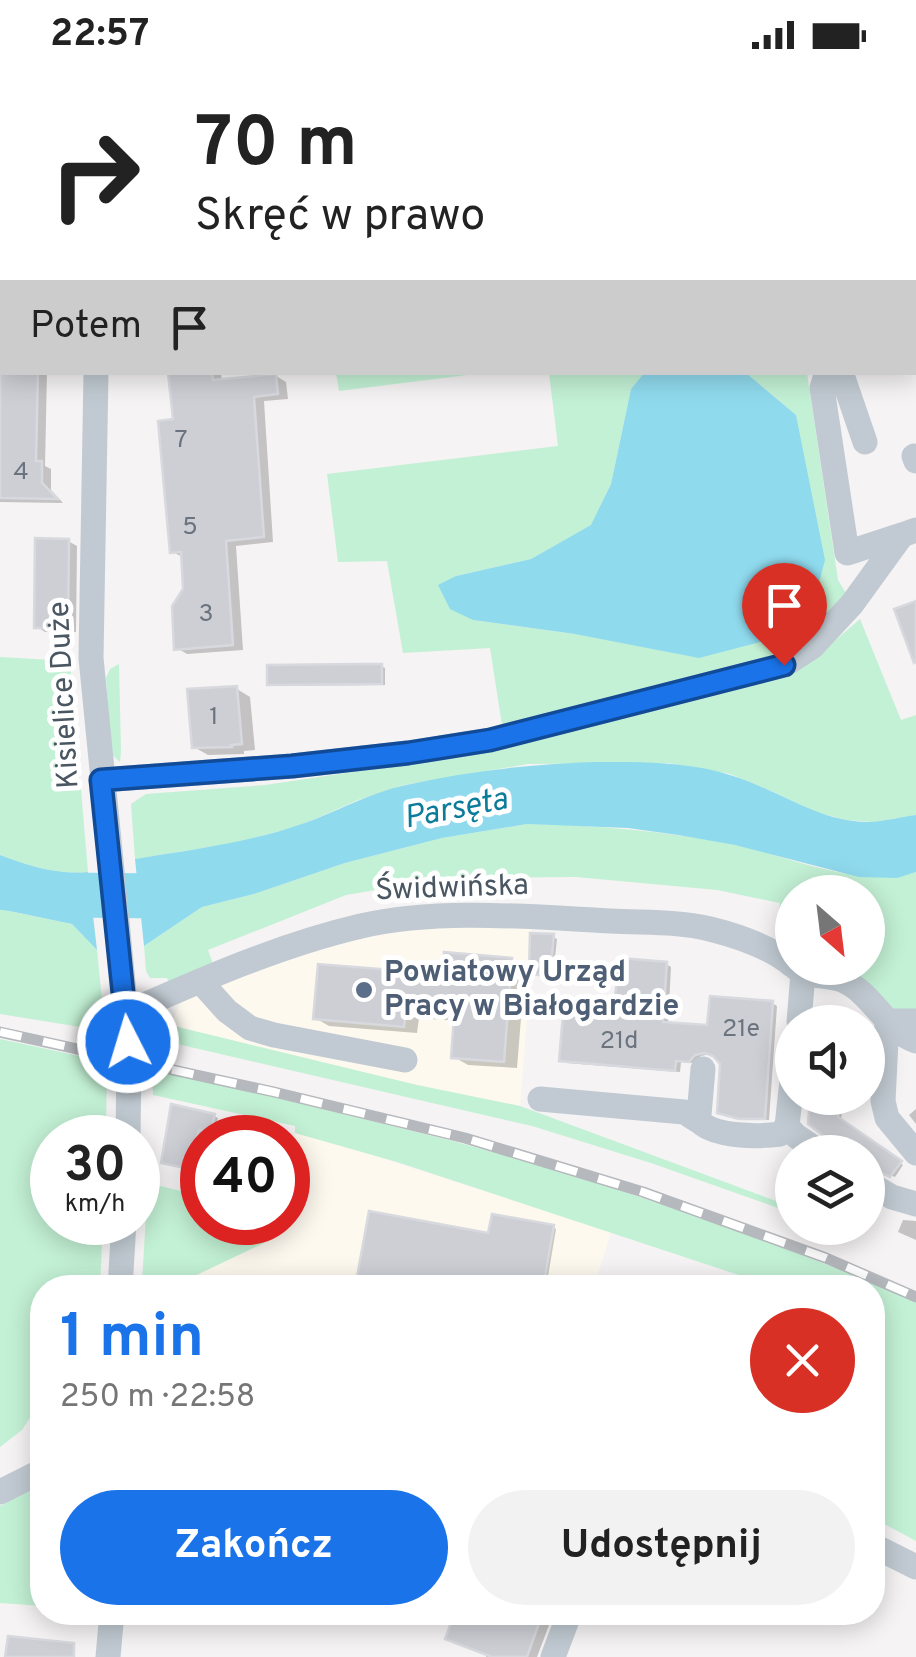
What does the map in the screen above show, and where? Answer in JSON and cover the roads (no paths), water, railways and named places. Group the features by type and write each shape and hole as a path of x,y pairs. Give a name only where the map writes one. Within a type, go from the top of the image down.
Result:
{"street":[{"name":"Kisielice Duże","path":"96,375 91,658 126,1013"},
{"path":"826,375 822,388 847,553 909,532"},
{"path":"842,375 866,442"},
{"path":"101,780 292,766 474,743 784,665 812,647 909,532"},
{"name":"Świdwińska","path":"126,1013 262,956 318,937 396,920 435,917 677,924 708,928 775,953"},
{"path":"200,981 227,1012 250,1028 405,1060"},
{"name":"Świdwińska","path":"848,985 916,1042"},
{"path":"126,1013 128,1115"},
{"path":"916,1020 887,1021 883,1100 887,1118 916,1153"},
{"path":"700,1122 703,1069"},
{"path":"540,1099 684,1112 718,1132 768,1136 780,1134 788,1126 789,1115"},
{"path":"788,1126 795,1135"},
{"path":"885,1193 916,1204"},
{"path":"121,1275 123,1245"},
{"path":"0,1492 30,1477"},
{"path":"885,1552 916,1567"},
{"path":"108,1657 111,1625"},
{"path":"553,1657 565,1625"}],"water":[{"path":"642,375 748,375 796,415 825,560 813,605 776,638 699,658 575,634 473,620 450,609 438,585 456,576 531,559 591,525 611,484 631,389"},
{"path":"664,763 699,767 750,782 817,812 852,821 916,815 916,872 897,878 851,875 735,845 678,835 628,828 527,824 442,838 202,907 144,946 135,859 279,831 378,793 429,780 548,764"},
{"path":"0,855 55,871 88,872 97,950 72,924 0,909"}],"waterway":[{"name":"Parsęta","path":"0,887 67,895 164,896 196,885"}],"railway":[{"path":"0,1032 465,1138 643,1192 865,1275"},
{"path":"885,1284 916,1297"}],"place":[{"name":"Powiatowy Urząd Pracy w Białogardzie","path":"364,990"}]}
